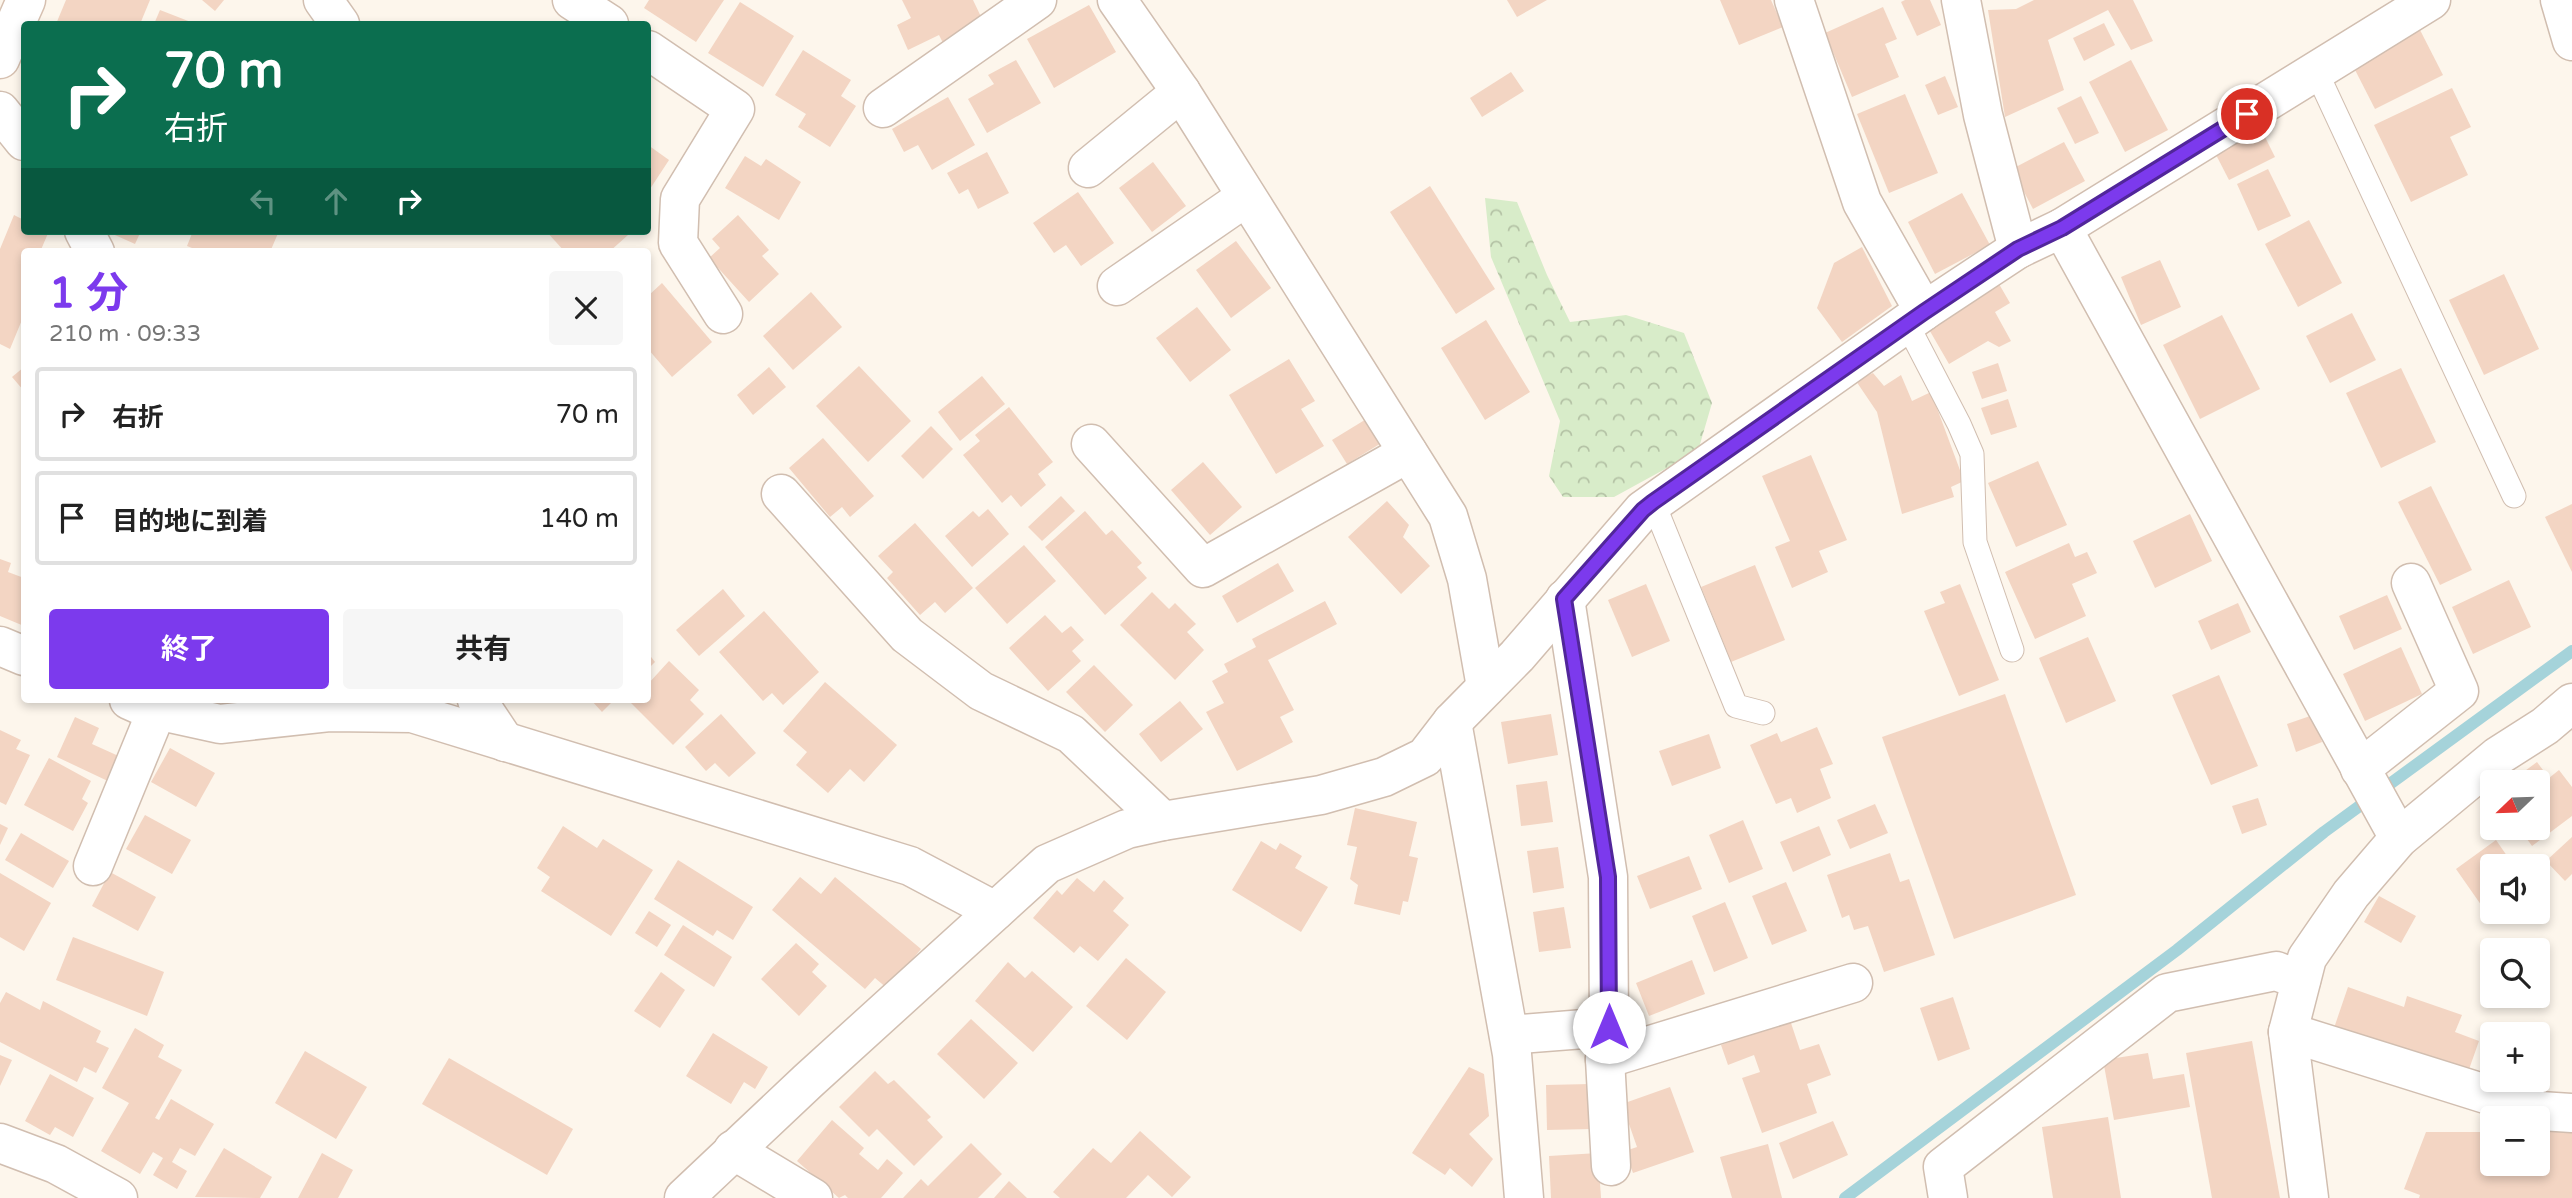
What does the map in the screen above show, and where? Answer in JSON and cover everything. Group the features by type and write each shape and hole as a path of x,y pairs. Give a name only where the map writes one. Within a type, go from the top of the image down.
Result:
{"street":[{"path":"0,59 26,0"},
{"path":"323,0 338,21"},
{"path":"883,108 1037,0"},
{"path":"1117,0 1181,92 1448,516 1468,579 1486,687"},
{"path":"1794,0 1862,202 1915,318"},
{"path":"1961,0 1983,115 2018,249"},
{"path":"2560,0 2572,41"},
{"path":"684,1198 733,1150 1047,864 1127,829 1321,795 1384,778 1425,757 1452,722 1517,656 1564,599 1653,502 2018,249 2062,228 2316,72 2414,4"},
{"path":"651,52 735,109 680,199 678,243 723,314"},
{"path":"1088,168 1181,92"},
{"path":"0,111 21,137"},
{"path":"1117,286 1246,197"},
{"path":"2062,228 2399,838"},
{"path":"1091,444 1203,568 1408,453"},
{"path":"781,494 907,635 981,691 1071,734 1163,821"},
{"path":"2360,769 2459,691 2411,583"},
{"path":"1564,599 1608,877 1607,1043 1611,1166"},
{"path":"0,646 21,655"},
{"path":"479,703 505,743"},
{"path":"93,866 143,705 220,724 328,712 412,713 910,866 995,911"},
{"path":"1452,722 1509,1035 1524,1198"},
{"path":"2309,1198 2288,1032 2307,958 2351,894 2399,838 2498,756 2563,723"},
{"path":"1948,1198 1943,1167 2167,993 2276,971 2301,980"},
{"path":"1509,1035 1607,1043 1853,983"},
{"path":"2288,1032 2540,1111 2572,1113"},
{"path":"0,1143 56,1164 118,1198"},
{"path":"733,1150 813,1198"}],"lane":[{"path":"2316,72 2514,496"},
{"path":"1915,318 1972,454 1975,542 2012,650"},
{"path":"1653,502 1736,706 1763,713"}],"green space":[{"path":"1485,198 1517,202 1570,322 1626,315 1684,333 1712,403 1698,451 1614,497 1563,497 1549,476 1560,421 1491,257"}],"building":[{"path":"66,0 150,0 141,21 57,21"},
{"path":"202,0 224,0 215,11"},
{"path":"649,0 724,0 696,42 644,8"},
{"path":"902,0 973,0 984,23 943,43 939,35 908,50 897,25 911,18"},
{"path":"1507,0 1547,0 1517,17"},
{"path":"1720,0 1771,0 1783,27 1739,45"},
{"path":"1930,0 1941,25 1917,36 1901,2"},
{"path":"2034,0 2133,0 2153,41 2131,50 2108,10 2048,40 2064,90 2005,117 1988,10 2016,9"},
{"path":"740,2 794,36 763,87 708,53"},
{"path":"1089,5 1116,52 1054,88 1027,39"},
{"path":"1883,7 1897,39 1885,44 1899,77 1852,97 1825,33"},
{"path":"160,10 188,21 155,21"},
{"path":"2104,23 2115,45 2084,61 2073,38"},
{"path":"2420,30 2443,75 2375,109 2352,64"},
{"path":"803,50 851,80 841,96 856,106 830,147 798,127 806,114 775,95"},
{"path":"1016,60 1041,103 987,133 968,99 994,84 988,75"},
{"path":"2131,60 2168,130 2125,152 2089,82"},
{"path":"1511,72 1524,91 1482,117 1470,98"},
{"path":"1945,76 1958,107 1938,115 1925,85"},
{"path":"2452,88 2471,127 2450,137 2468,175 2411,202 2374,125"},
{"path":"1905,94 1938,173 1889,193 1857,114"},
{"path":"2081,96 2099,133 2075,144 2057,108"},
{"path":"948,97 975,145 932,170 918,145 904,152 892,129"},
{"path":"2259,125 2275,157 2229,180 2213,149"},
{"path":"2064,142 2085,181 2033,209 2012,169"},
{"path":"651,147 669,160 651,187"},
{"path":"987,152 1009,193 978,209 968,189 959,194 947,173"},
{"path":"745,156 761,166 766,159 801,182 779,220 725,188"},
{"path":"1153,162 1186,206 1152,232 1119,188"},
{"path":"2268,169 2291,216 2258,231 2237,184"},
{"path":"1430,186 1495,289 1456,314 1390,212"},
{"path":"1078,192 1114,243 1081,266 1066,245 1054,253 1033,223"},
{"path":"1962,193 1990,245 1935,274 1908,222"},
{"path":"14,215 21,218 21,235 47,235 42,248 21,248 21,322 10,349 0,344 0,249"},
{"path":"738,215 769,250 762,256 779,274 749,302 709,258 720,248 712,239"},
{"path":"2309,220 2342,283 2298,307 2265,244"},
{"path":"115,235 139,235 135,244"},
{"path":"191,235 277,235 272,248 187,246"},
{"path":"550,235 628,235 613,248 561,248"},
{"path":"1236,241 1271,288 1231,318 1196,270"},
{"path":"1862,247 1892,306 1842,342 1817,308 1834,263"},
{"path":"2160,260 2181,307 2141,325 2121,277"},
{"path":"2504,274 2539,349 2484,375 2449,300"},
{"path":"662,283 712,342 672,377 651,352 651,293"},
{"path":"1999,284 2010,303 1995,312 2011,341 1999,347 1988,341 1949,364 1927,326"},
{"path":"811,292 842,327 793,370 763,336"},
{"path":"1197,307 1231,350 1190,382 1156,338"},
{"path":"2352,313 2376,360 2330,383 2306,336"},
{"path":"2222,315 2260,389 2200,419 2163,345"},
{"path":"1486,320 1530,392 1485,420 1441,348"},
{"path":"1289,359 1315,401 1301,409 1324,446 1276,474 1229,395"},
{"path":"1998,363 2007,391 1982,399 1972,372"},
{"path":"859,366 911,421 868,462 816,406"},
{"path":"769,367 786,387 753,415 737,395"},
{"path":"2401,368 2436,442 2381,468 2346,393"},
{"path":"21,370 21,388 12,377"},
{"path":"1873,373 1884,386 1901,375 1912,401 1931,392 1964,481 1951,487 1954,497 1902,514 1877,412 1856,381"},
{"path":"982,376 1005,404 960,441 938,412"},
{"path":"2008,399 2017,427 1991,435 1981,408"},
{"path":"1009,407 1053,462 1038,474 1046,485 1021,507 1011,495 1002,503 963,455 980,441 975,435"},
{"path":"1368,418 1383,442 1347,464 1332,440"},
{"path":"931,426 953,449 923,479 901,456"},
{"path":"823,438 874,496 850,517 842,507 830,517 789,468"},
{"path":"1811,455 1847,540 1819,551 1828,572 1792,588 1775,547 1790,541 1762,476"},
{"path":"2038,461 2067,525 2016,547 1988,483"},
{"path":"1203,462 1242,507 1210,535 1171,490"},
{"path":"2431,486 2472,570 2440,585 2398,502"},
{"path":"1061,496 1075,511 1042,541 1028,527"},
{"path":"1387,501 1409,525 1403,537 1430,566 1401,594 1348,537"},
{"path":"2572,504 2572,572 2545,517"},
{"path":"988,509 1009,534 972,567 945,536 973,511 979,517"},
{"path":"1085,511 1106,535 1112,530 1142,563 1137,567 1147,578 1105,615 1045,547"},
{"path":"2190,514 2212,561 2155,588 2133,541"},
{"path":"915,523 973,588 945,613 935,602 920,615 887,578 893,572 878,556"},
{"path":"2069,543 2075,557 2087,552 2097,573 2072,584 2086,616 2035,639 2005,572"},
{"path":"1024,545 1056,581 1007,624 975,588"},
{"path":"0,559 11,563 8,572 21,577 21,625 0,616"},
{"path":"1278,563 1294,591 1237,623 1222,596"},
{"path":"1755,565 1785,640 1731,662 1701,587"},
{"path":"2509,580 2531,627 2473,654 2452,607"},
{"path":"1646,584 1670,641 1632,657 1608,600"},
{"path":"1960,584 1999,680 1959,696 1924,611 1945,603 1940,592"},
{"path":"723,589 745,616 699,656 676,630"},
{"path":"1152,592 1169,609 1175,603 1196,624 1187,632 1204,650 1175,680 1120,625"},
{"path":"2387,595 2402,629 2354,650 2339,616"},
{"path":"1325,601 1337,624 1268,660 1294,710 1280,717 1293,742 1237,771 1206,712 1224,703 1212,681 1228,672 1224,664 1256,647 1252,639"},
{"path":"2238,603 2251,632 2211,650 2198,621"},
{"path":"764,611 819,672 783,705 772,693 763,701 719,652"},
{"path":"1045,615 1062,633 1071,626 1084,640 1072,651 1081,661 1048,691 1009,648"},
{"path":"2088,637 2116,701 2066,723 2039,658"},
{"path":"2401,647 2422,694 2365,721 2343,674"},
{"path":"669,661 699,690 690,700 704,714 673,745 631,703 651,703 651,681"},
{"path":"1094,665 1133,705 1105,732 1066,692"},
{"path":"2219,675 2258,766 2211,785 2172,695"},
{"path":"825,682 897,745 864,782 850,769 828,793 796,765 807,752 783,731"},
{"path":"2005,694 2076,895 1954,939 1882,737"},
{"path":"1180,701 1203,729 1161,762 1139,734"},
{"path":"594,703 611,703 602,712"},
{"path":"721,714 756,753 729,777 715,763 706,771 685,747"},
{"path":"1551,714 1558,755 1508,764 1501,722"},
{"path":"2313,715 2322,742 2296,752 2287,724"},
{"path":"75,717 99,728 92,744 123,758 112,783 57,757"},
{"path":"1817,727 1833,764 1820,769 1831,798 1797,813 1791,798 1776,804 1750,745 1777,733 1781,742"},
{"path":"0,730 21,740 16,749 30,755 6,805 0,802"},
{"path":"1709,734 1721,768 1672,786 1659,751"},
{"path":"170,748 215,773 196,807 151,782"},
{"path":"49,758 91,781 82,799 88,803 73,831 24,805"},
{"path":"2537,762 2543,770 2526,770"},
{"path":"2559,770 2572,787 2572,816 2550,832 2550,777"},
{"path":"1547,781 1553,822 1521,826 1516,785"},
{"path":"2258,798 2267,825 2242,834 2232,806"},
{"path":"1875,804 1888,833 1850,849 1837,820"},
{"path":"1355,808 1417,822 1409,856 1418,858 1408,902 1403,901 1400,915 1354,904 1358,885 1350,879 1357,847 1347,845"},
{"path":"145,815 191,840 172,874 126,849"},
{"path":"1743,820 1763,869 1729,883 1709,835"},
{"path":"0,824 8,828 0,845"},
{"path":"563,826 597,848 603,839 653,870 611,936 541,891 550,877 537,868"},
{"path":"1819,826 1831,855 1793,872 1780,842"},
{"path":"21,833 69,861 53,888 5,860"},
{"path":"2572,837 2572,874 2565,881 2550,865 2550,857"},
{"path":"2496,840 2506,854 2480,854 2480,903 2456,869"},
{"path":"2528,840 2540,840 2532,846"},
{"path":"1261,841 1276,850 1280,843 1302,856 1295,868 1328,887 1301,932 1232,890"},
{"path":"1558,847 1564,888 1533,893 1527,851"},
{"path":"1890,853 1900,882 1909,879 1935,955 1884,972 1868,926 1854,930 1849,915 1842,918 1827,875"},
{"path":"1689,856 1702,889 1650,909 1637,876"},
{"path":"678,860 753,907 733,940 717,930 713,936 654,899"},
{"path":"110,872 156,897 138,931 92,906"},
{"path":"0,873 51,903 24,951 0,937"},
{"path":"800,877 821,894 835,877 921,949 888,989 875,978 865,989 772,910"},
{"path":"1077,878 1094,892 1104,880 1124,898 1113,911 1129,925 1098,961 1080,946 1074,953 1033,918 1057,890 1062,895"},
{"path":"1786,882 1807,931 1772,945 1752,896"},
{"path":"2379,896 2416,916 2401,943 2364,922"},
{"path":"1725,902 1748,958 1714,972 1692,916"},
{"path":"1564,907 1571,948 1539,952 1533,912"},
{"path":"649,911 671,925 657,947 635,933"},
{"path":"683,925 732,957 714,987 664,955"},
{"path":"73,937 164,972 147,1016 56,980"},
{"path":"796,943 819,964 812,972 827,986 799,1016 761,979"},
{"path":"1126,958 1166,992 1127,1040 1086,1006"},
{"path":"1692,960 1705,994 1649,1016 1636,983"},
{"path":"1008,962 1025,978 1032,971 1073,1007 1033,1052 975,1001"},
{"path":"661,972 685,990 660,1028 634,1011"},
{"path":"2348,987 2404,1007 2407,996 2462,1015 2455,1032 2479,1041 2467,1075 2334,1028"},
{"path":"6,992 40,1010 43,1001 101,1031 96,1042 109,1048 96,1073 84,1067 77,1082 0,1042 0,1003"},
{"path":"1953,997 1970,1049 1938,1061 1920,1008"},
{"path":"971,1019 1018,1063 984,1099 937,1054"},
{"path":"1790,1020 1800,1050 1819,1044 1831,1075 1807,1084 1817,1113 1762,1133 1742,1078 1760,1072 1754,1055 1728,1065 1721,1045"},
{"path":"135,1028 164,1045 158,1057 182,1070 155,1118 159,1120 171,1099 214,1124 195,1156 180,1148 172,1162 187,1171 177,1189 153,1175 163,1158 153,1152 140,1174 101,1151 129,1103 102,1088"},
{"path":"713,1033 768,1067 755,1089 744,1082 731,1104 686,1076"},
{"path":"2252,1041 2280,1198 2212,1198 2186,1053"},
{"path":"305,1051 367,1087 336,1139 275,1103"},
{"path":"2148,1053 2153,1079 2184,1074 2190,1107 2114,1120 2103,1060"},
{"path":"0,1055 12,1060 0,1086"},
{"path":"449,1058 573,1129 547,1175 422,1104"},
{"path":"1469,1067 1484,1074 1489,1116 1469,1134 1493,1159 1472,1187 1450,1168 1445,1175 1412,1153"},
{"path":"875,1071 888,1084 894,1080 931,1117 927,1120 943,1137 914,1166 877,1129 869,1137 839,1107"},
{"path":"50,1074 94,1098 73,1137 55,1127 50,1135 25,1121"},
{"path":"1590,1084 1592,1129 1547,1130 1546,1085"},
{"path":"1670,1087 1694,1152 1633,1173 1625,1151 1637,1147 1622,1104"},
{"path":"2108,1117 2121,1198 2053,1198 2042,1127"},
{"path":"832,1120 864,1148 859,1154 878,1170 887,1159 903,1173 881,1198 848,1198 845,1195 839,1198 797,1161"},
{"path":"1833,1121 1848,1155 1793,1179 1779,1143"},
{"path":"1140,1131 1191,1177 1172,1197 1148,1175 1126,1198 1060,1198 1053,1192 1093,1148 1111,1163"},
{"path":"2550,1131 2572,1131 2572,1198 2419,1198 2420,1195 2404,1189 2426,1132 2480,1132 2480,1176 2550,1176"},
{"path":"971,1143 1002,1174 978,1198 903,1198 921,1179 928,1186"},
{"path":"1768,1144 1782,1198 1732,1198 1720,1157"},
{"path":"224,1148 272,1177 260,1198 195,1197"},
{"path":"322,1153 353,1170 338,1198 298,1198"},
{"path":"1598,1153 1601,1198 1551,1198 1549,1156"},
{"path":"1009,1181 1027,1198 994,1198"}],"waterway":[{"path":"1845,1198 2177,950 2324,832 2572,651"}],"route":[{"path":"1609,1027 1608,877 1564,599 1653,502 2018,249 2062,228 2247,114"}]}
